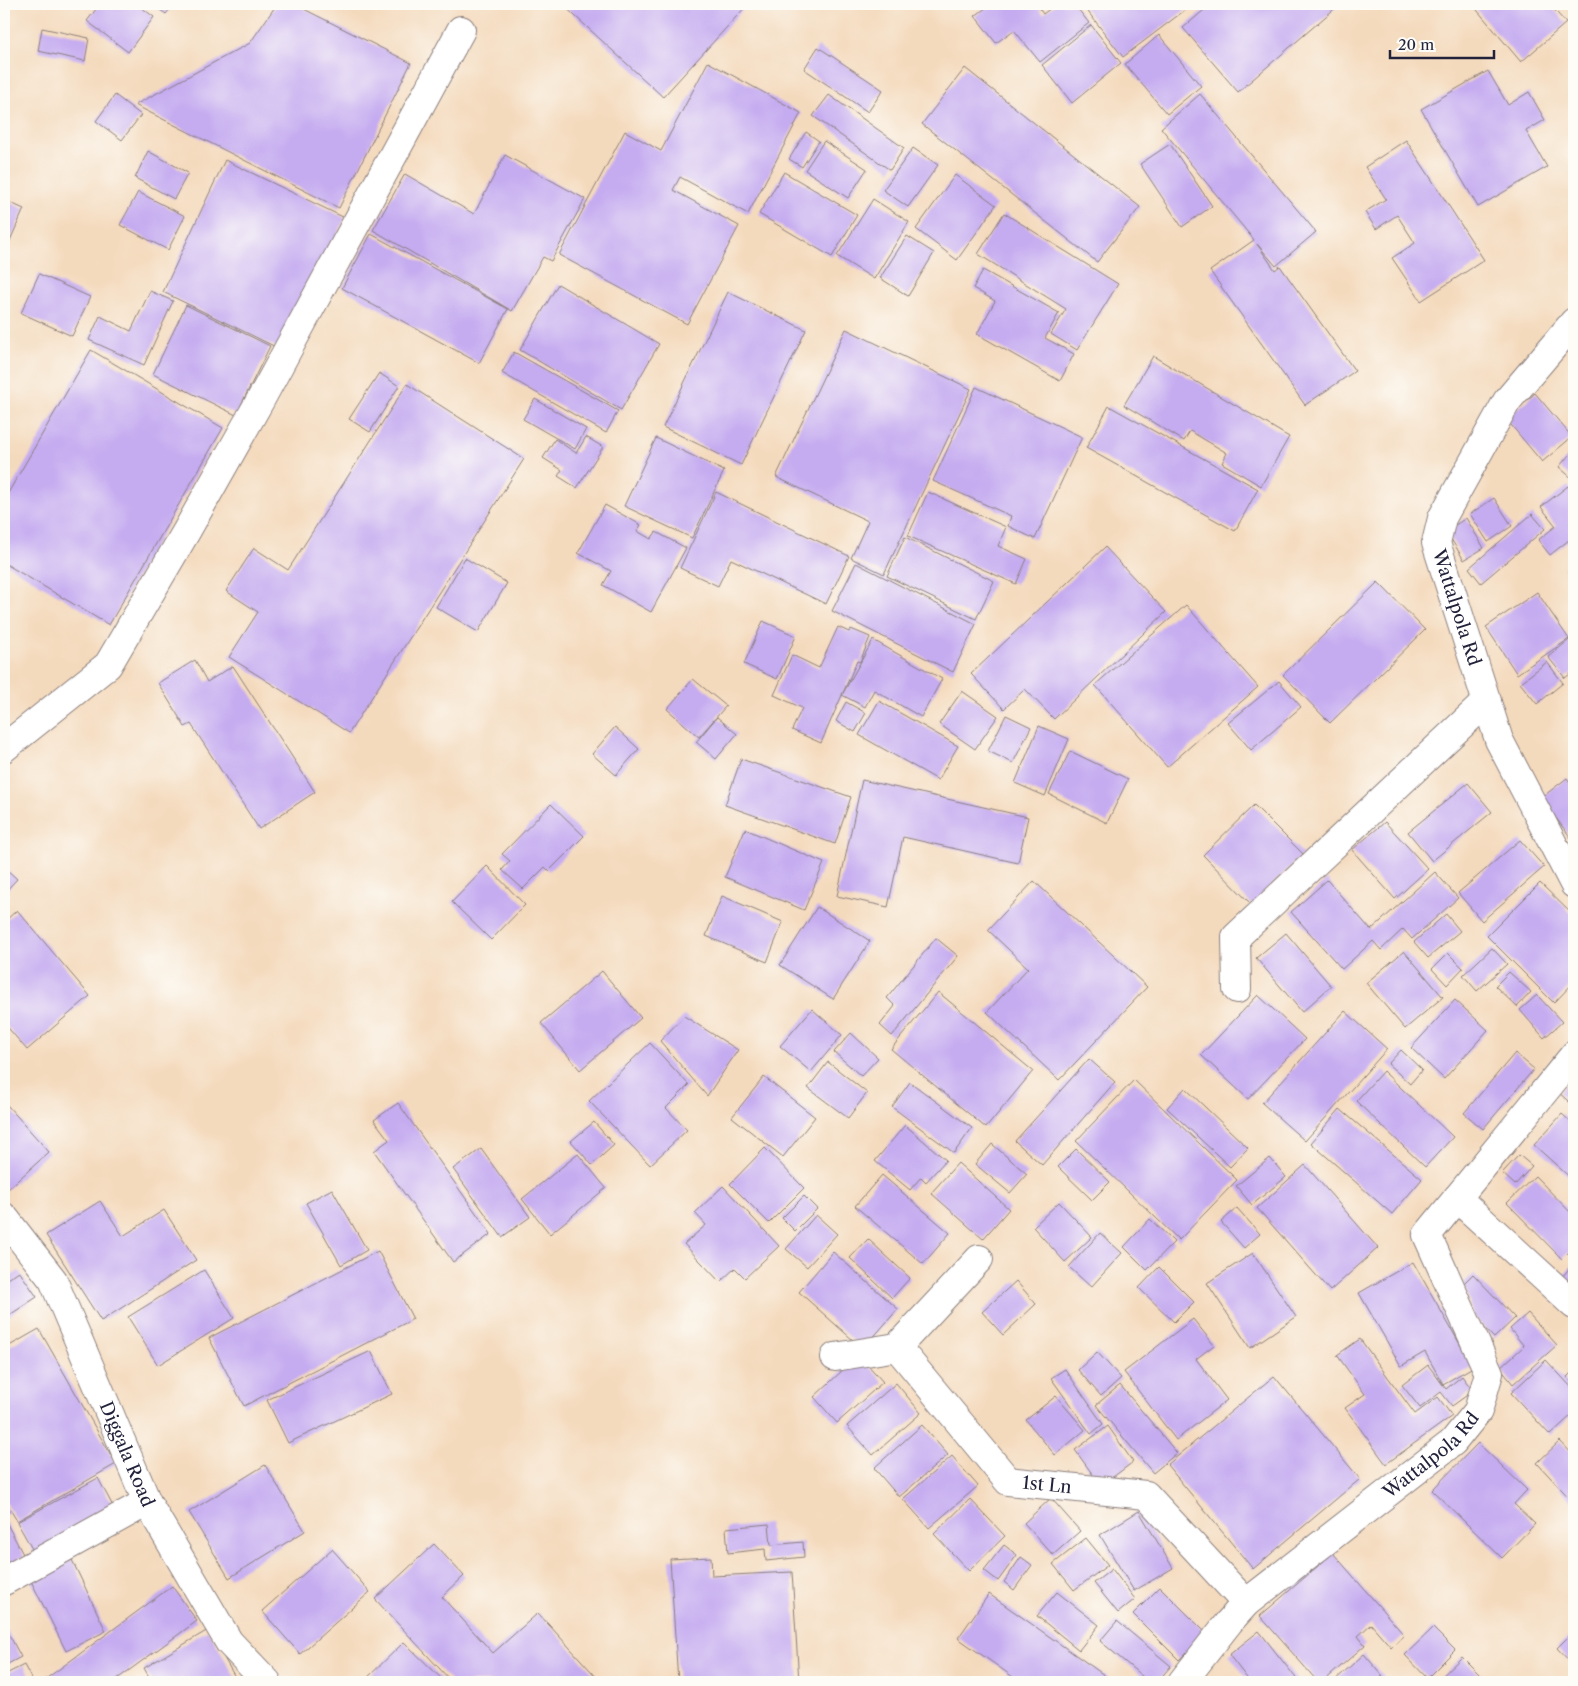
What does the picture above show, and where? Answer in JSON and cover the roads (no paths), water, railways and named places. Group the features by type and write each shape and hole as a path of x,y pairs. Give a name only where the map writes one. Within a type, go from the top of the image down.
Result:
{"street":[{"path":"4,748 108,665 256,407 461,30"},
{"name":"Wattalpola Rd","path":"1574,322 1507,401 1442,518 1436,543 1499,740 1574,884"},
{"path":"1237,989 1236,937 1487,701"},
{"name":"Wattalpola Rd","path":"1182,1682 1246,1603 1453,1442 1478,1411 1489,1373 1427,1235 1574,1055"},
{"path":"1457,1198 1574,1305"},
{"name":"Diggala Road","path":"4,1217 53,1280 147,1502 229,1642 267,1682"},
{"path":"835,1357 897,1347 978,1259"},
{"name":"1st Ln","path":"897,1347 1008,1482 1146,1495 1246,1603"},
{"path":"4,1580 147,1502"}]}
